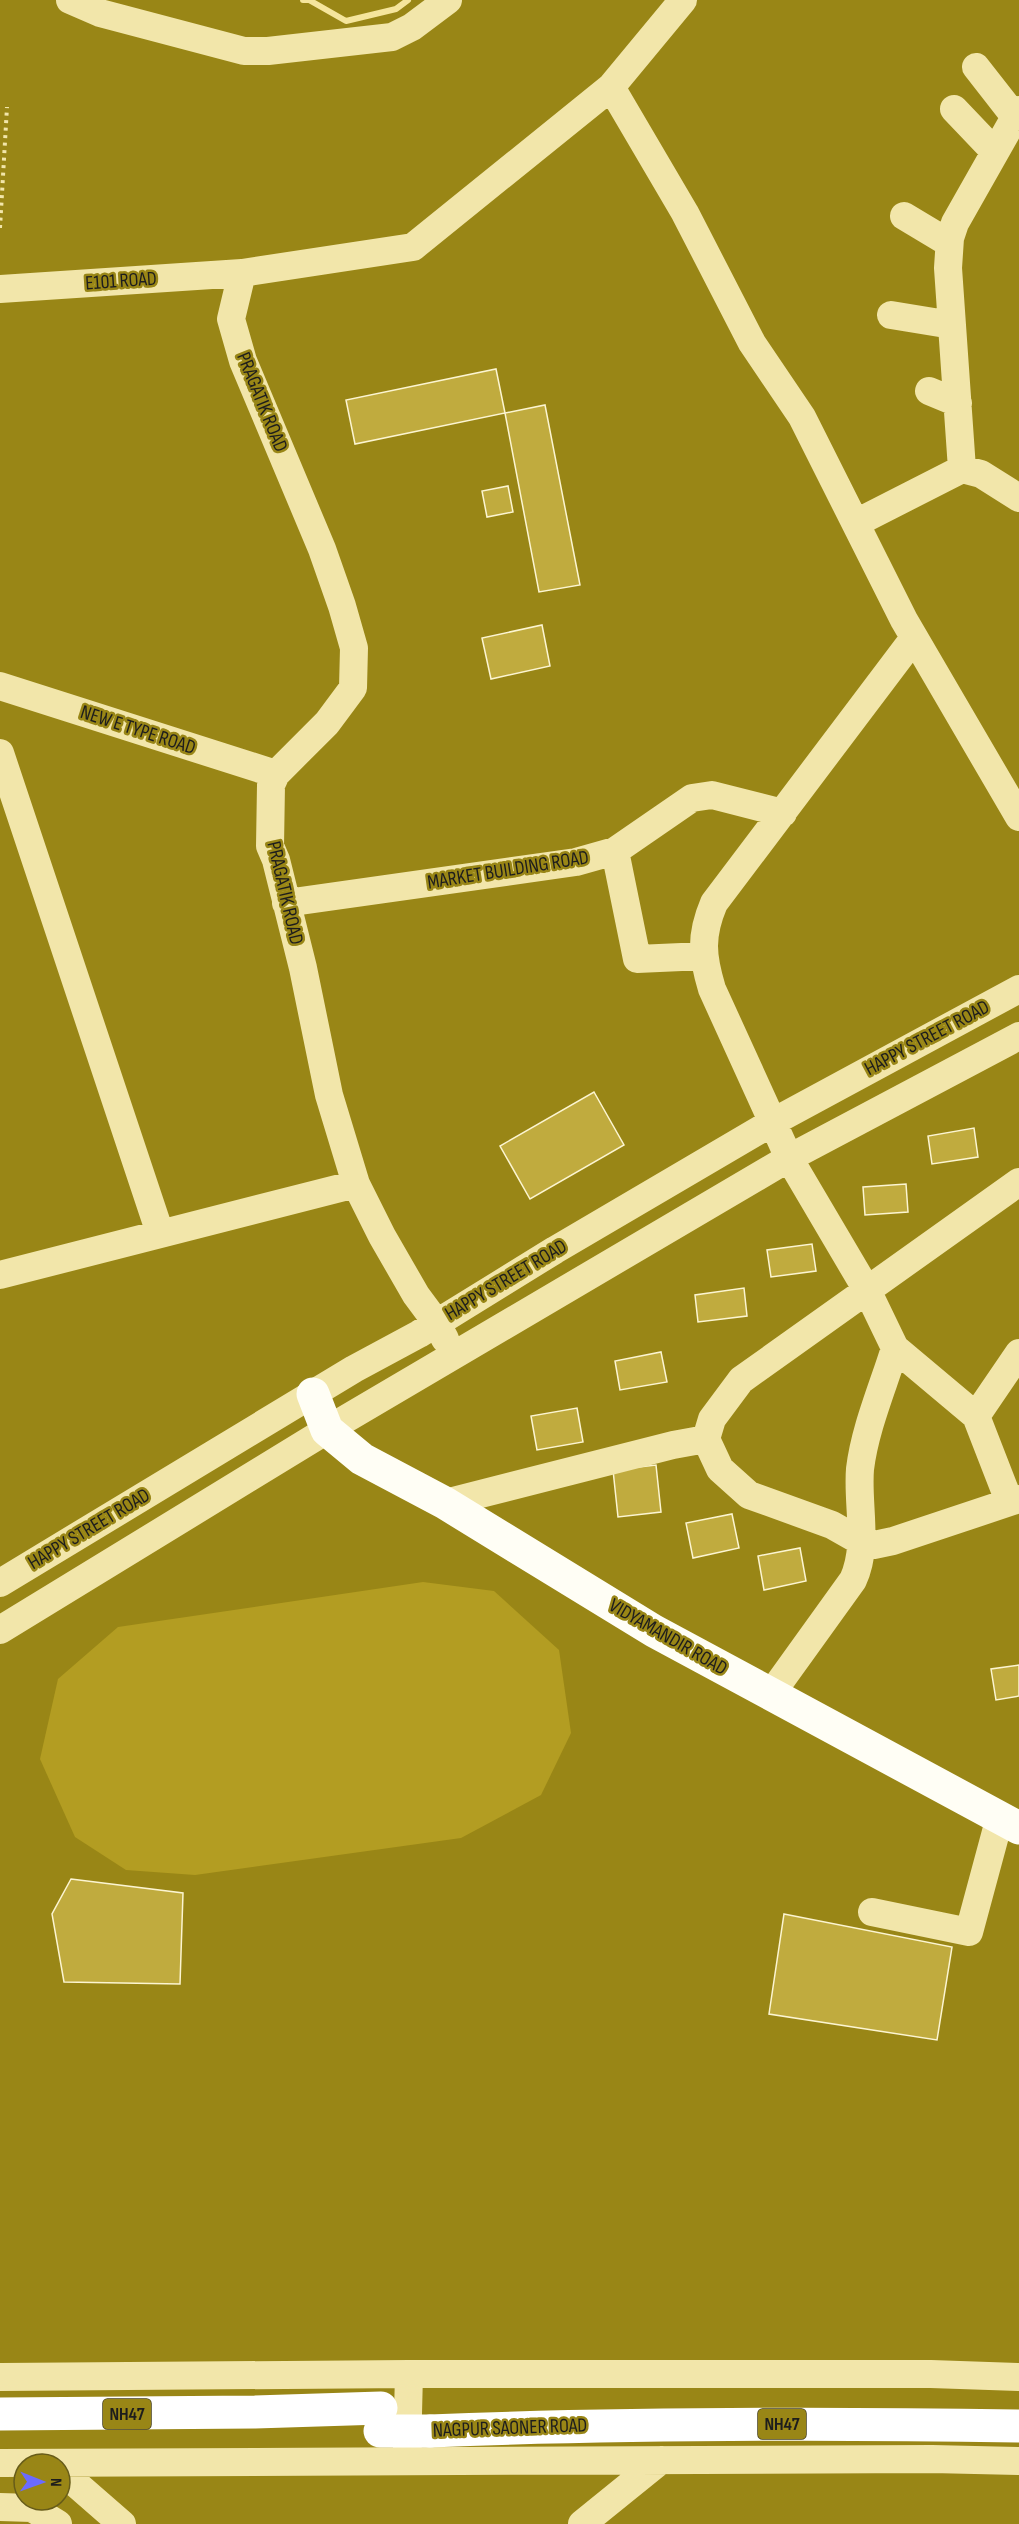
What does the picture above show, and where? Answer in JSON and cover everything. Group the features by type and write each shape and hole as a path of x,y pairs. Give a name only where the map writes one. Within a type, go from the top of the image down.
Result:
{"highway":[{"name":"NAGPUR SAONER ROAD","path":"0,2433 381,2420 1019,2405"},
{"name":"NAGPUR SAONER ROAD","path":"0,2414 381,2420"},
{"name":"NAGPUR SAONER ROAD","path":"430,2419 544,2426 807,2423 1019,2426"}],"main road":[{"path":"313,1394 327,1430"},
{"name":"VIDYAMANDIR ROAD","path":"327,1430 362,1459 445,1503 654,1631 1009,1822"}],"street":[{"path":"70,0 100,13 231,49 257,51 392,37 412,27 448,0"},
{"name":"E101 ROAD","path":"0,289 242,273 413,248 611,87 683,0"},
{"path":"962,469 949,243 955,223 1017,114 976,67"},
{"path":"611,87 685,213 752,343 802,417 914,638 1019,817"},
{"path":"954,109 995,152"},
{"path":"904,216 949,243"},
{"name":"PRAGATIK ROAD","path":"242,273 231,319 243,361 322,549 354,648 353,688 327,723 276,774 271,785 270,846 276,860 303,968 329,1095 356,1185 381,1236 416,1295 436,1322 453,1355"},
{"path":"891,315 952,325"},
{"path":"930,391 958,404"},
{"path":"856,523 962,469 981,474 1019,498"},
{"path":"914,638 714,903 705,924 704,956 712,989 789,1158 868,1292 895,1348 976,1416 1014,1500 893,1541 874,1545 862,1542 832,1525 749,1495 720,1469 706,1439 711,1419 741,1380 868,1292 1019,1182"},
{"name":"NEW E TYPE ROAD","path":"0,686 276,774"},
{"path":"0,753 160,1233"},
{"name":"MARKET BUILDING ROAD","path":"286,903 576,862 615,851 692,798 700,795 712,795 783,813"},
{"path":"615,851 637,958 704,956"},
{"name":"HAPPY STREET ROAD","path":"0,1583 269,1420 419,1334 773,1122 1019,988"},
{"name":"HAPPY STREET ROAD","path":"0,1630 327,1430 789,1158 1019,1036"},
{"path":"0,1275 356,1185"},
{"path":"771,1694 853,1580 858,1567 862,1542 859,1488 864,1450 895,1348"},
{"path":"976,1416 1019,1353"},
{"path":"354,1370 368,1406"},
{"path":"269,1420 282,1458"},
{"path":"445,1503 673,1445 706,1439"},
{"path":"873,1912 969,1932 1009,1822"},
{"path":"0,2377 409,2374 931,2374 1019,2377"},
{"path":"407,2461 409,2374"},
{"path":"582,2524 661,2460"},
{"name":"NAGPUR SAONER ROAD","path":"72,2466 407,2461 1019,2461"},
{"path":"72,2481 122,2524"},
{"path":"0,2507 32,2508 58,2524"}],"path":[{"path":"0,228 7,107"}],"shaded area":[{"path":"423,1582 494,1591 559,1650 571,1733 541,1795 461,1838 195,1875 126,1870 75,1837 40,1759 58,1679 118,1627"}],"building":[{"path":"496,369 505,413 355,444 346,400"},
{"path":"545,405 580,585 539,592 505,413"},
{"path":"508,486 513,512 487,517 482,491"},
{"path":"542,625 550,666 491,679 482,638"},
{"path":"594,1092 624,1145 530,1199 500,1146"},
{"path":"974,1128 978,1157 932,1164 928,1136"},
{"path":"906,1184 908,1212 865,1215 863,1187"},
{"path":"812,1244 816,1271 771,1277 767,1250"},
{"path":"744,1288 747,1316 698,1322 695,1295"},
{"path":"661,1352 667,1382 620,1390 615,1361"},
{"path":"577,1408 583,1442 537,1450 531,1416"},
{"path":"656,1465 661,1512 618,1517 613,1470"},
{"path":"732,1514 739,1548 693,1558 686,1523"},
{"path":"800,1548 806,1581 764,1590 758,1556"},
{"path":"1019,1665 1019,1696 996,1700 991,1669"},
{"path":"71,1879 183,1893 180,1984 64,1982 52,1914"},
{"path":"784,1914 952,1947 937,2040 769,2014"}],"waterway":[{"path":"303,0 309,0 346,21 396,9 408,0"}]}
